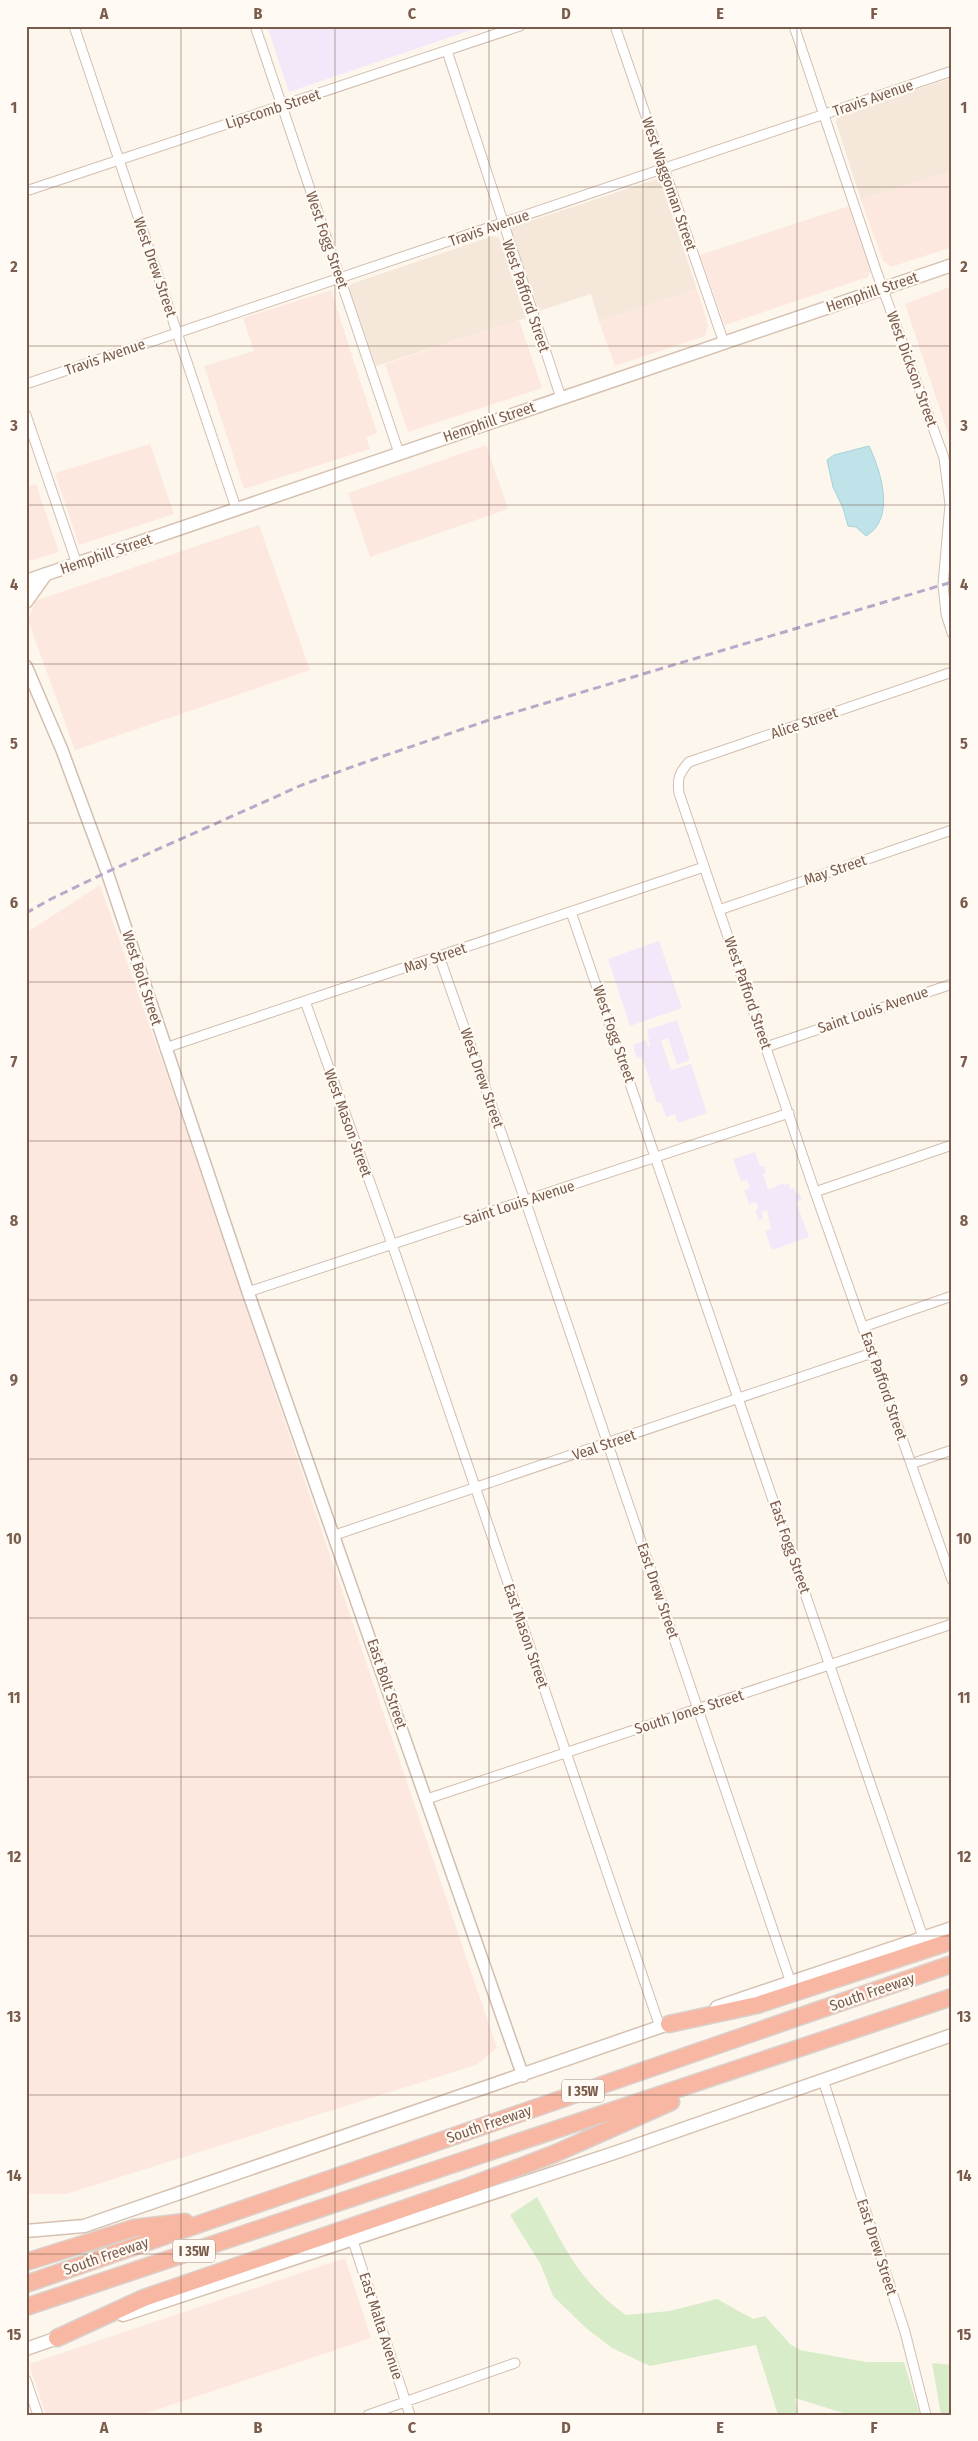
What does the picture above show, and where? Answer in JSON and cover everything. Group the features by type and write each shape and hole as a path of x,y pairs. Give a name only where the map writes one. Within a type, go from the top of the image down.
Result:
{"highway":[{"path":"664,2025 757,2005 952,1941"},
{"name":"South Freeway","path":"26,2284 952,1964"},
{"name":"South Freeway","path":"26,2307 928,2005 952,1999"},
{"path":"57,2338 144,2298 467,2187 545,2157 763,2061"},
{"path":"26,2262 134,2228 214,2219"}],"main road":[{"name":"Hemphill Street","path":"26,581 952,265"},
{"path":"26,602 46,574"},
{"path":"26,2231 84,2226 523,2076 664,2025 952,1928"},
{"path":"26,2349 352,2238 617,2152 952,2036"}],"street":[{"name":"West Drew Street","path":"74,26 236,508"},
{"name":"West Fogg Street","path":"255,26 399,453"},
{"name":"Lipscomb Street","path":"26,191 520,26"},
{"name":"West Waggoman Street","path":"615,26 724,343"},
{"name":"West Dickson Street","path":"794,26 883,288 948,456 951,504 942,585 946,614 952,633"},
{"name":"West Pafford Street","path":"447,51 561,398"},
{"name":"Travis Avenue","path":"26,384 952,71"},
{"path":"26,415 77,564"},
{"name":"West Bolt Street","path":"26,666 62,750 107,872 248,1292"},
{"name":"Alice Street","path":"679,793 677,780 681,771 690,762 952,672"},
{"name":"West Pafford Street","path":"679,793 816,1192"},
{"name":"May Street","path":"719,910 952,830"},
{"name":"May Street","path":"165,1048 704,867"},
{"name":"West Fogg Street","path":"571,912 657,1157"},
{"name":"West Drew Street","path":"439,956 526,1200"},
{"name":"Saint Louis Avenue","path":"766,1047 952,984"},
{"name":"West Mason Street","path":"305,1002 392,1244"},
{"name":"Saint Louis Avenue","path":"248,1292 789,1113"},
{"path":"816,1192 952,1145"},
{"name":"East Fogg Street","path":"657,1157 922,1937"},
{"name":"East Pafford Street","path":"816,1192 952,1580"},
{"name":"East Drew Street","path":"526,1200 791,1983"},
{"name":"East Mason Street","path":"392,1244 566,1753 664,2025"},
{"name":"East Bolt Street","path":"248,1292 335,1535 523,2076"},
{"path":"863,1328 952,1296"},
{"name":"Veal Street","path":"335,1535 872,1353"},
{"path":"911,1464 952,1450"},
{"name":"South Jones Street","path":"427,1799 952,1624"},
{"name":"East Drew Street","path":"824,2080 905,2332 926,2415"},
{"name":"East Malta Avenue","path":"352,2238 410,2415"},
{"path":"368,2415 515,2363"},
{"path":"26,2380 38,2415"}],"shaded area":[{"path":"267,26 483,26 289,92"},
{"path":"952,78 952,171 861,200 836,122 837,115"},
{"path":"952,171 952,247 891,267 883,261 861,200"},
{"path":"657,179 663,188 697,289 599,321 591,294 539,311 511,233 512,227"},
{"path":"849,206 871,270 868,277 725,325 700,255"},
{"path":"493,236 499,238 526,318 376,366 349,288 351,284"},
{"path":"952,286 952,438 950,439 905,304"},
{"path":"697,289 708,325 705,336 615,366 599,321"},
{"path":"331,290 377,433 366,437 370,449 244,489 204,366 254,351 243,318"},
{"path":"519,320 542,388 408,432 385,364"},
{"path":"150,444 174,514 79,545 55,473"},
{"path":"486,445 508,509 370,557 348,493"},
{"path":"36,484 59,552 26,562 26,487"},
{"path":"259,525 310,670 75,750 28,620 35,601"},
{"path":"100,885 173,1092 497,2048 476,2065 66,2194 26,2194 26,933"},
{"path":"659,941 682,1008 630,1026 608,959"},
{"path":"677,1020 690,1060 677,1065 668,1038 661,1041 671,1070 691,1064 707,1113 678,1123 675,1114 666,1117 661,1102 657,1103 642,1057 637,1058 633,1045 646,1040 648,1047 650,1046 647,1030"},
{"path":"755,1152 760,1166 764,1166 766,1172 763,1174 768,1190 784,1183 785,1185 789,1184 790,1189 794,1188 796,1194 799,1193 802,1200 796,1202 809,1237 772,1250 765,1231 771,1229 767,1210 761,1212 763,1218 759,1220 755,1210 758,1209 756,1202 749,1204 744,1190 750,1188 747,1180 741,1181 733,1159"},
{"path":"345,2258 371,2338 141,2415 46,2415 29,2364"}],"green space":[{"path":"537,2197 565,2247 584,2276 596,2290 626,2315 670,2311 717,2299 753,2319 765,2316 790,2344 800,2350 866,2362 904,2362 920,2415 850,2415 795,2398 798,2415 778,2415 756,2345 650,2366 612,2348 586,2328 553,2296 541,2265 510,2215"},
{"path":"932,2363 952,2365 952,2415 941,2415"}],"water":[{"path":"869,446 881,481 883,507 881,518 875,528 866,536 856,527 848,526 843,508 833,487 827,460 834,455"}],"railway":[{"path":"26,913 107,872 302,785 363,763 492,719 952,582"}]}
